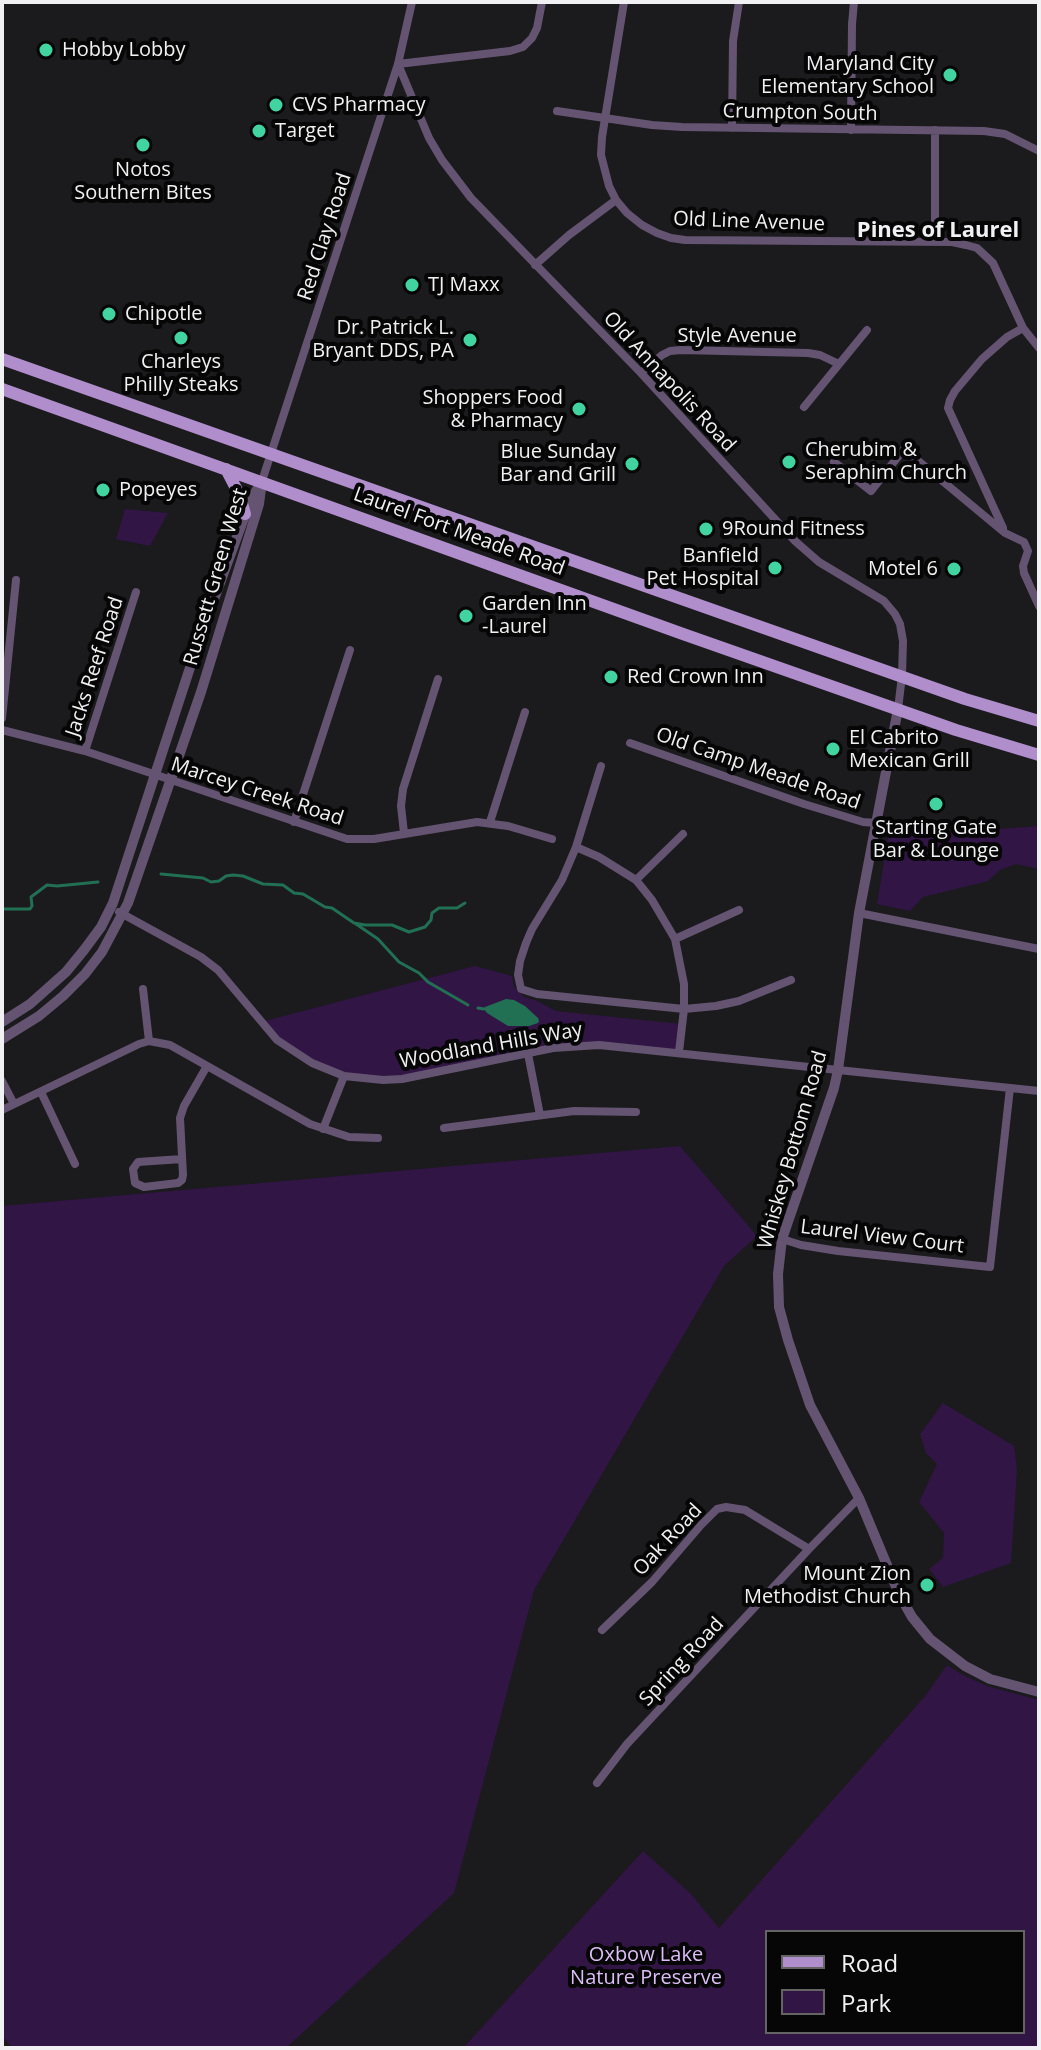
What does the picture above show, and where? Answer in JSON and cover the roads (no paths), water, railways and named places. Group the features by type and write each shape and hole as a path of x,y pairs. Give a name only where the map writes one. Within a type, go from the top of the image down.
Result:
{"main road":[{"name":"Laurel Fort Meade Road","path":"2,359 965,699 1039,721"},
{"name":"Laurel Fort Meade Road","path":"2,389 956,730 1039,755"},
{"path":"226,469 245,514"}],"street":[{"name":"Red Clay Road","path":"262,481 398,64 412,2"},
{"path":"398,64 523,47 537,28 542,2"},
{"name":"Old Line Avenue","path":"624,2 601,155 609,186 627,213 642,225 671,238 685,240 935,242 977,248 998,273 1023,328 1039,348"},
{"path":"732,128 733,41 739,2"},
{"path":"851,130 854,2"},
{"name":"Old Annapolis Road","path":"398,64 429,138 471,198 641,373 806,552 876,595 895,614 903,641 898,709"},
{"path":"387,97 398,90 408,92"},
{"name":"Crumpton South","path":"557,111 652,125 984,131 1005,134 1039,151"},
{"path":"935,130 935,242"},
{"path":"535,265 616,200"},
{"path":"1005,533 948,408 955,391 982,359 1007,337 1023,328"},
{"path":"804,407 867,330"},
{"name":"Style Avenue","path":"641,373 662,355 681,350 808,353 839,364"},
{"path":"834,462 871,491 904,449 1005,533 1024,542 1028,551 1024,573 1039,606"},
{"name":"Russett Green West","path":"2,1022 30,1004 66,972 101,927 111,908 200,637 245,514 262,481"},
{"name":"Russett Green West","path":"2,1039 39,1016 85,974 102,952 123,914 172,780 259,504 262,481"},
{"path":"2,718 16,580"},
{"name":"Jacks Reef Road","path":"85,751 136,592"},
{"path":"294,822 350,650"},
{"path":"404,833 403,789 438,679"},
{"name":"Whiskey Bottom Road","path":"898,709 859,913 838,1070 782,1239 778,1293 788,1340 810,1405 859,1498 905,1606 930,1639 952,1657 979,1674 1039,1692"},
{"path":"490,822 525,712"},
{"name":"Marcey Creek Road","path":"2,730 85,751 347,839 374,839 477,822 490,822 552,839"},
{"name":"Old Camp Meade Road","path":"630,743 804,804 876,823"},
{"path":"601,766 576,847 562,880 526,943 518,975 521,989 537,994 684,1009 739,1001 791,980"},
{"path":"636,880 683,834"},
{"path":"576,847 636,880 675,939 684,984 679,1052"},
{"name":"Woodland Hills Way","path":"111,908 201,957 218,970 277,1040 312,1063 344,1076 402,1079 553,1048 599,1045 838,1070"},
{"path":"675,939 739,910"},
{"path":"859,913 1039,949"},
{"path":"143,989 149,1041"},
{"path":"2,1110 149,1041 170,1045 295,1117 323,1129 349,1137 378,1138"},
{"path":"528,1054 540,1115"},
{"path":"182,1159 138,1162 133,1169 135,1183 144,1187 182,1180 183,1175 180,1118 207,1066"},
{"path":"838,1070 1039,1091"},
{"path":"323,1129 344,1076"},
{"path":"2,1081 14,1104"},
{"name":"Laurel View Court","path":"782,1239 838,1251 990,1267 1010,1088"},
{"path":"41,1092 75,1164"},
{"path":"444,1128 574,1111 636,1112"},
{"name":"Spring Road","path":"597,1783 627,1744 859,1498"},
{"name":"Oak Road","path":"602,1630 652,1582 717,1509 745,1510 809,1549"}],"waterway":[{"path":"161,874 203,878 211,882 233,875 263,884 283,885 294,893 332,908 354,923 392,925 409,932 425,927 432,913 439,908 457,908 465,903"},
{"path":"2,909 30,909 31,897 47,885 98,882"},
{"path":"356,924 378,939 399,962 468,1005"},
{"path":"478,1008 484,1009"}],"place":[{"name":"Hobby Lobby","path":"46,50"},
{"name":"Maryland City Elementary School","path":"950,75"},
{"name":"CVS Pharmacy","path":"276,105"},
{"name":"Target","path":"259,131"},
{"name":"Notos Southern Bites","path":"143,145"},
{"name":"TJ Maxx","path":"412,285"},
{"name":"Chipotle","path":"109,314"},
{"name":"Charleys Philly Steaks","path":"181,338"},
{"name":"Dr. Patrick L. Bryant DDS, PA","path":"470,340"},
{"name":"Shoppers Food & Pharmacy","path":"579,409"},
{"name":"Cherubim & Seraphim Church","path":"789,462"},
{"name":"Blue Sunday Bar and Grill","path":"632,464"},
{"name":"Popeyes","path":"103,490"},
{"name":"9Round Fitness","path":"706,529"},
{"name":"Banfield Pet Hospital","path":"775,568"},
{"name":"Motel 6","path":"954,569"},
{"name":"Garden Inn -Laurel","path":"466,616"},
{"name":"Red Crown Inn","path":"611,677"},
{"name":"El Cabrito Mexican Grill","path":"833,749"},
{"name":"Starting Gate Bar & Lounge","path":"936,804"},
{"name":"Mount Zion Methodist Church","path":"927,1585"}],"district":[{"name":"Pines of Laurel","path":"938,231"}],"park label":[{"name":"Oxbow Lake Nature Preserve","path":"646,1966"}]}
